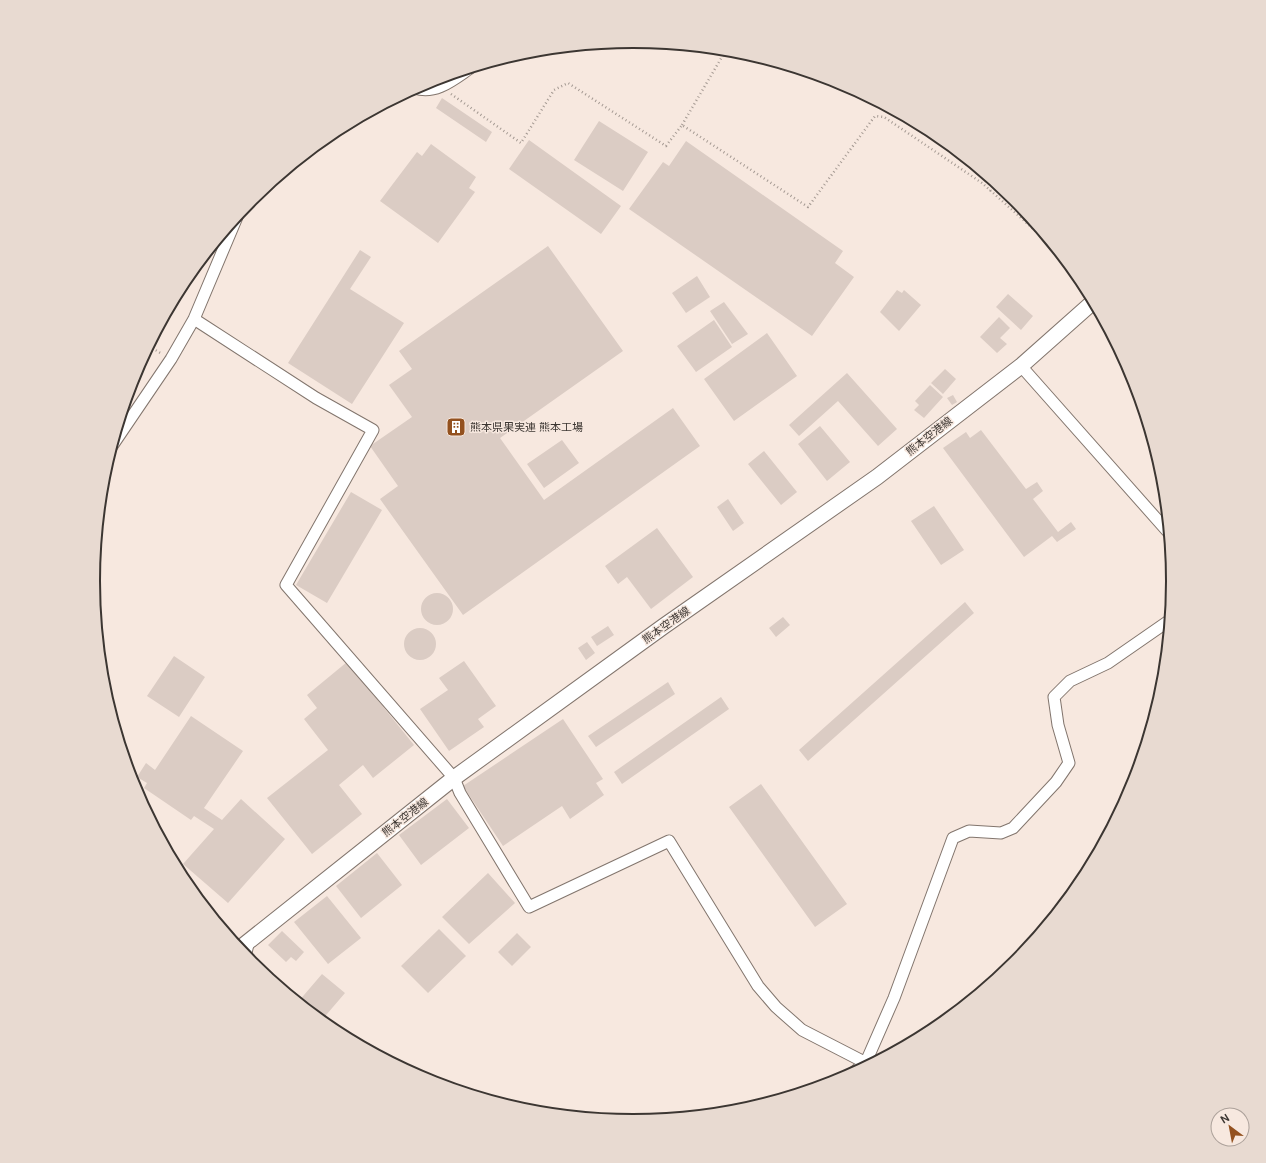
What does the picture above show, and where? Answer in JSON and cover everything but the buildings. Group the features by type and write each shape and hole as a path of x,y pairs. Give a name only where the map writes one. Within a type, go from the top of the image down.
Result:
{"main road":[{"name":"熊本空港線","path":"244,945 454,778 664,626 877,477 1021,366 1089,305"}],"street":[{"path":"427,90 441,87 453,80"},
{"path":"121,432 171,359 194,319 231,231"},
{"path":"194,319 316,398 373,430 286,585 454,778 460,793 529,907 669,841 758,986 776,1008 802,1030 865,1062"},
{"path":"1021,366 1163,527"},
{"path":"869,1060 894,998 953,838 969,832 1001,833 1013,828 1056,782 1069,763 1058,725 1054,697 1070,682 1108,663 1164,624"}],"path":[{"path":"441,87 521,143 554,90 568,83 666,146 682,125 723,56"},
{"path":"682,125 808,207 875,116 884,117 990,191 1033,229"},
{"path":"990,191 993,187"}],"place":[{"name":"熊本県果実連 熊本工場","path":"456,427"}]}
